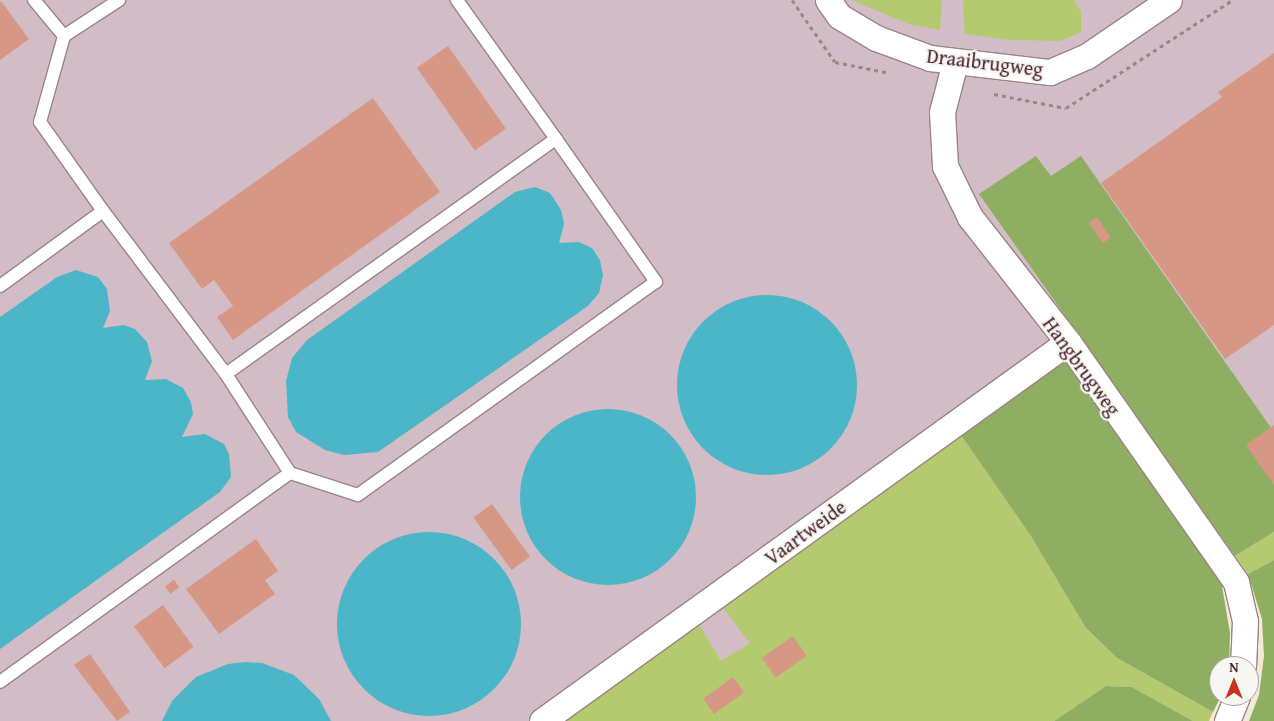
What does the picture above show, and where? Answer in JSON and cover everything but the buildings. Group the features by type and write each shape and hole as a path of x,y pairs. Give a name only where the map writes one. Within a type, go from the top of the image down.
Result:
{"street":[{"name":"Draaibrugweg","path":"828,0 839,16 876,38 930,58 1050,72 1087,56 1169,0"},
{"name":"Hangbrugweg","path":"952,61 954,70 942,112 945,166 970,216 1068,342 1236,582 1245,620 1243,656"},
{"name":"Vaartweide","path":"542,721 1068,342"},
{"path":"1227,721 1233,706"}],"lane":[{"path":"34,0 64,36"},
{"path":"119,0 64,36 40,122 103,211 226,374 290,473 358,495 656,282 456,0"},
{"path":"226,374 556,139"},
{"path":"0,286 103,211"},
{"path":"0,682 290,473"}],"shaded area":[{"path":"0,0 1274,0 1274,500 950,721 0,721"}],"green space":[{"path":"852,0 942,0 940,30 908,24"},
{"path":"963,0 1074,0 1081,12 1081,32 1060,41 1010,40 965,34"},
{"path":"1036,156 1051,176 1081,156 1274,432 1274,532 1235,556 979,194"},
{"path":"1065,356 1221,580 1230,633 1229,656 1209,656 1209,706 1216,706 1213,712 1117,658 1086,628 1031,536 959,432"},
{"path":"959,432 1031,536 1086,628 1117,658 1213,712 1209,721 1193,721 1132,687 1106,686 1054,721 554,721 697,621 721,661 750,643 721,605"},
{"path":"1274,532 1274,560 1248,574 1235,556"},
{"path":"1274,560 1274,721 1249,721 1255,706 1259,706 1264,656 1262,619 1248,574"},
{"path":"1106,686 1132,687 1193,721 1054,721"}],"water":[{"path":"535,187 550,193 561,210 564,224 559,243 579,242 592,248 600,260 603,275 599,293 588,306 378,452 344,455 325,450 296,432 288,417 286,381 292,358 307,340 515,192"},
{"path":"76,270 98,277 107,289 110,311 103,328 124,325 135,329 147,342 152,361 145,380 166,379 183,388 191,402 193,414 182,437 205,434 224,444 229,454 231,477 220,492 0,649 0,317 57,277"},
{"path":"767,295 801,302 817,310 836,328 842,335 853,359 857,385 850,419 842,435 824,454 817,460 793,471 767,475 733,468 717,460 698,442 692,435 681,411 677,385 684,351 692,335 710,316 717,310 741,299"},
{"path":"599,409 617,409 634,412 650,419 676,441 686,455 693,471 696,497 695,514 690,531 676,553 664,565 650,575 634,582 617,585 599,585 582,582 566,575 540,553 530,539 523,523 520,506 520,488 523,471 530,455 552,429 566,419 582,412"},
{"path":"429,532 447,534 464,539 494,559 514,589 519,606 521,624 519,642 514,659 494,689 464,709 447,714 429,716 411,714 394,709 364,689 344,659 339,642 337,624 339,606 344,589 364,559 394,539 411,534"},
{"path":"262,663 294,675 319,699 331,721 162,721 172,701 196,677 228,664"}]}
